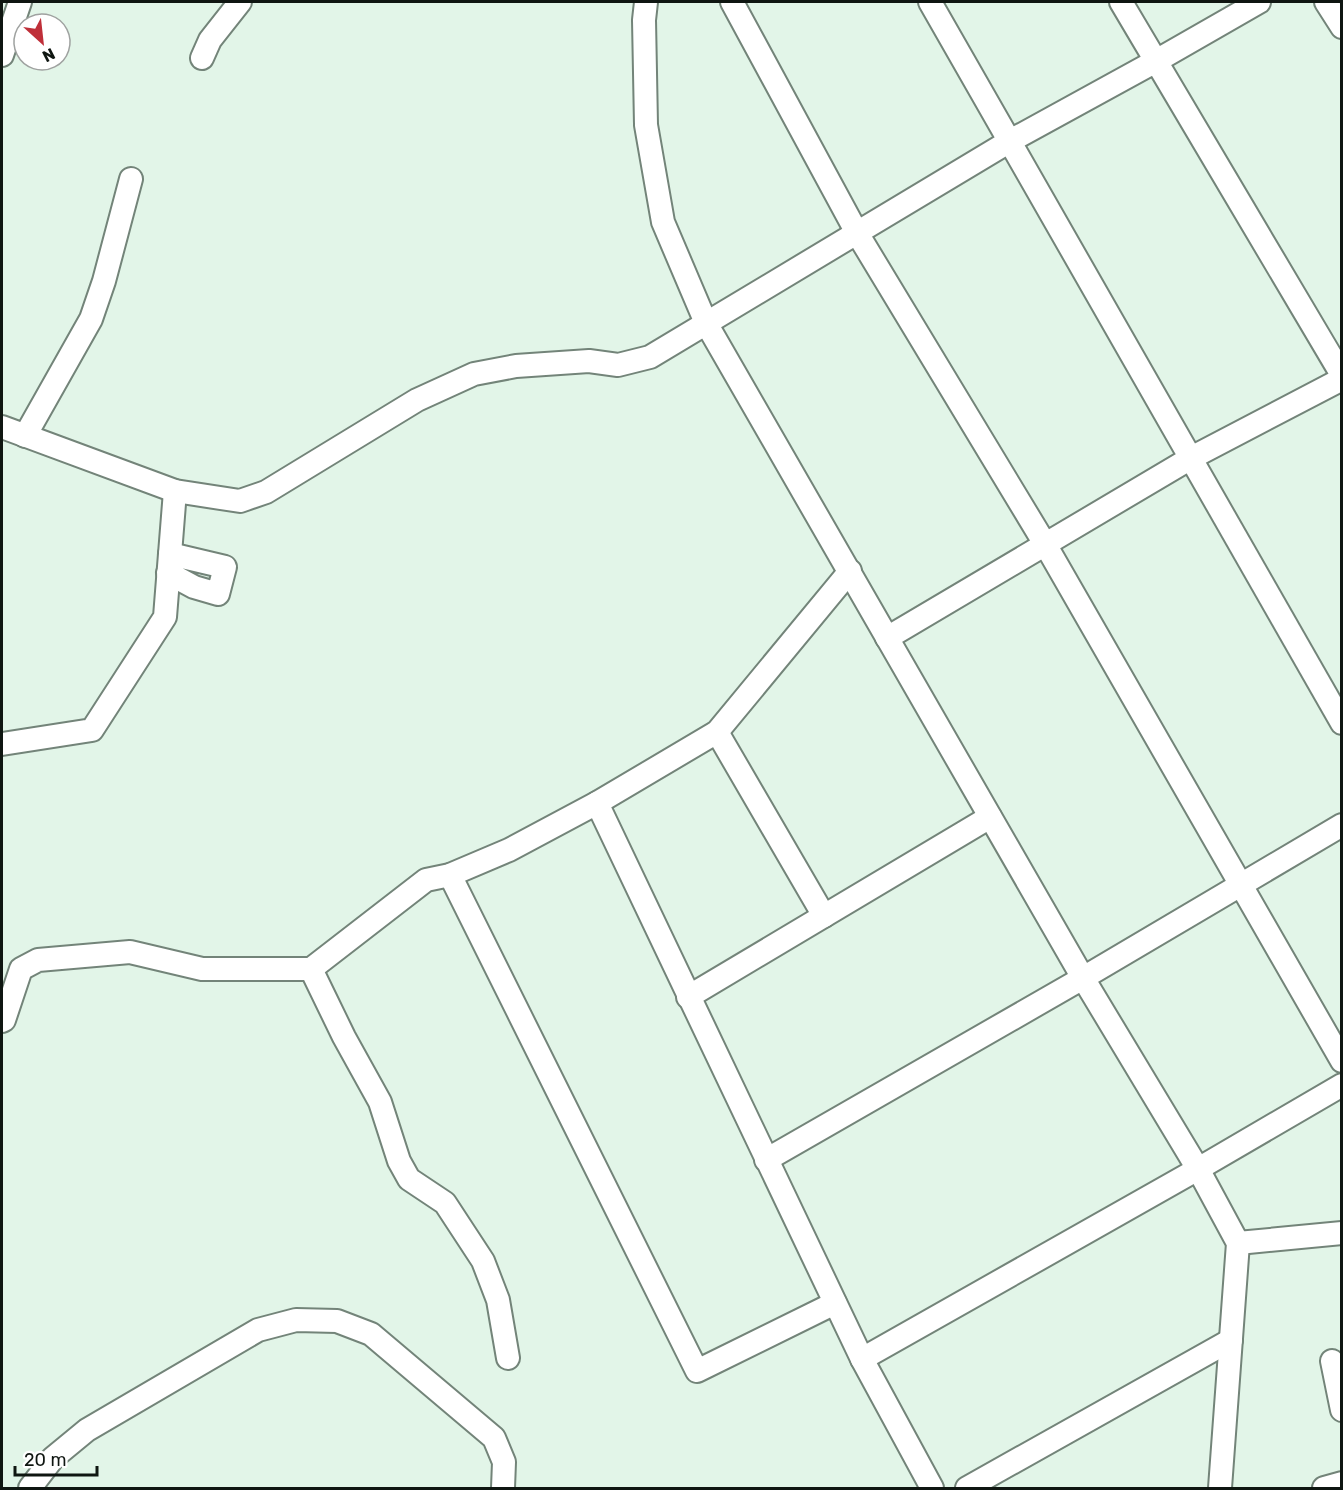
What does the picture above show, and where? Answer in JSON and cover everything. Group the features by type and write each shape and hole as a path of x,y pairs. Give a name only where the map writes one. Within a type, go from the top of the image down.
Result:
{"street":[{"path":"2,55 20,2"},
{"path":"202,58 210,40 240,2"},
{"path":"646,2 644,20 646,124 663,222 706,323 1083,978 1198,1169 1238,1242 1220,1488"},
{"path":"732,2 857,233 1045,544 1341,1061"},
{"path":"930,2 1341,723"},
{"path":"887,638 1191,458 1341,377 1121,2"},
{"path":"2,427 175,491 240,501 266,492 417,400 474,374 516,366 589,361 618,365 650,357 1010,141 1259,2"},
{"path":"1326,2 1341,27"},
{"path":"25,436 91,319 104,281 131,179"},
{"path":"2,744 92,730 165,617 175,491"},
{"path":"2,1021 21,969 38,960 130,952 202,969 311,969 426,880 450,874 509,850 597,803 717,732 850,571"},
{"path":"717,732 824,916"},
{"path":"597,803 862,1359 932,1488"},
{"path":"688,997 990,817"},
{"path":"766,1160 1083,978 1341,825"},
{"path":"450,874 697,1371 835,1303"},
{"path":"311,969 344,1037 380,1102 399,1161 410,1179 445,1203 483,1261 498,1300 508,1358"},
{"path":"862,1359 1198,1169 1341,1085"},
{"path":"1238,1242 1341,1233"},
{"path":"30,1488 53,1458 87,1430 258,1330 296,1320 337,1321 371,1334 494,1438 504,1462 503,1488"},
{"path":"968,1488 1231,1340"},
{"path":"1332,1361 1341,1410"},
{"path":"1324,1488 1341,1483"}]}
